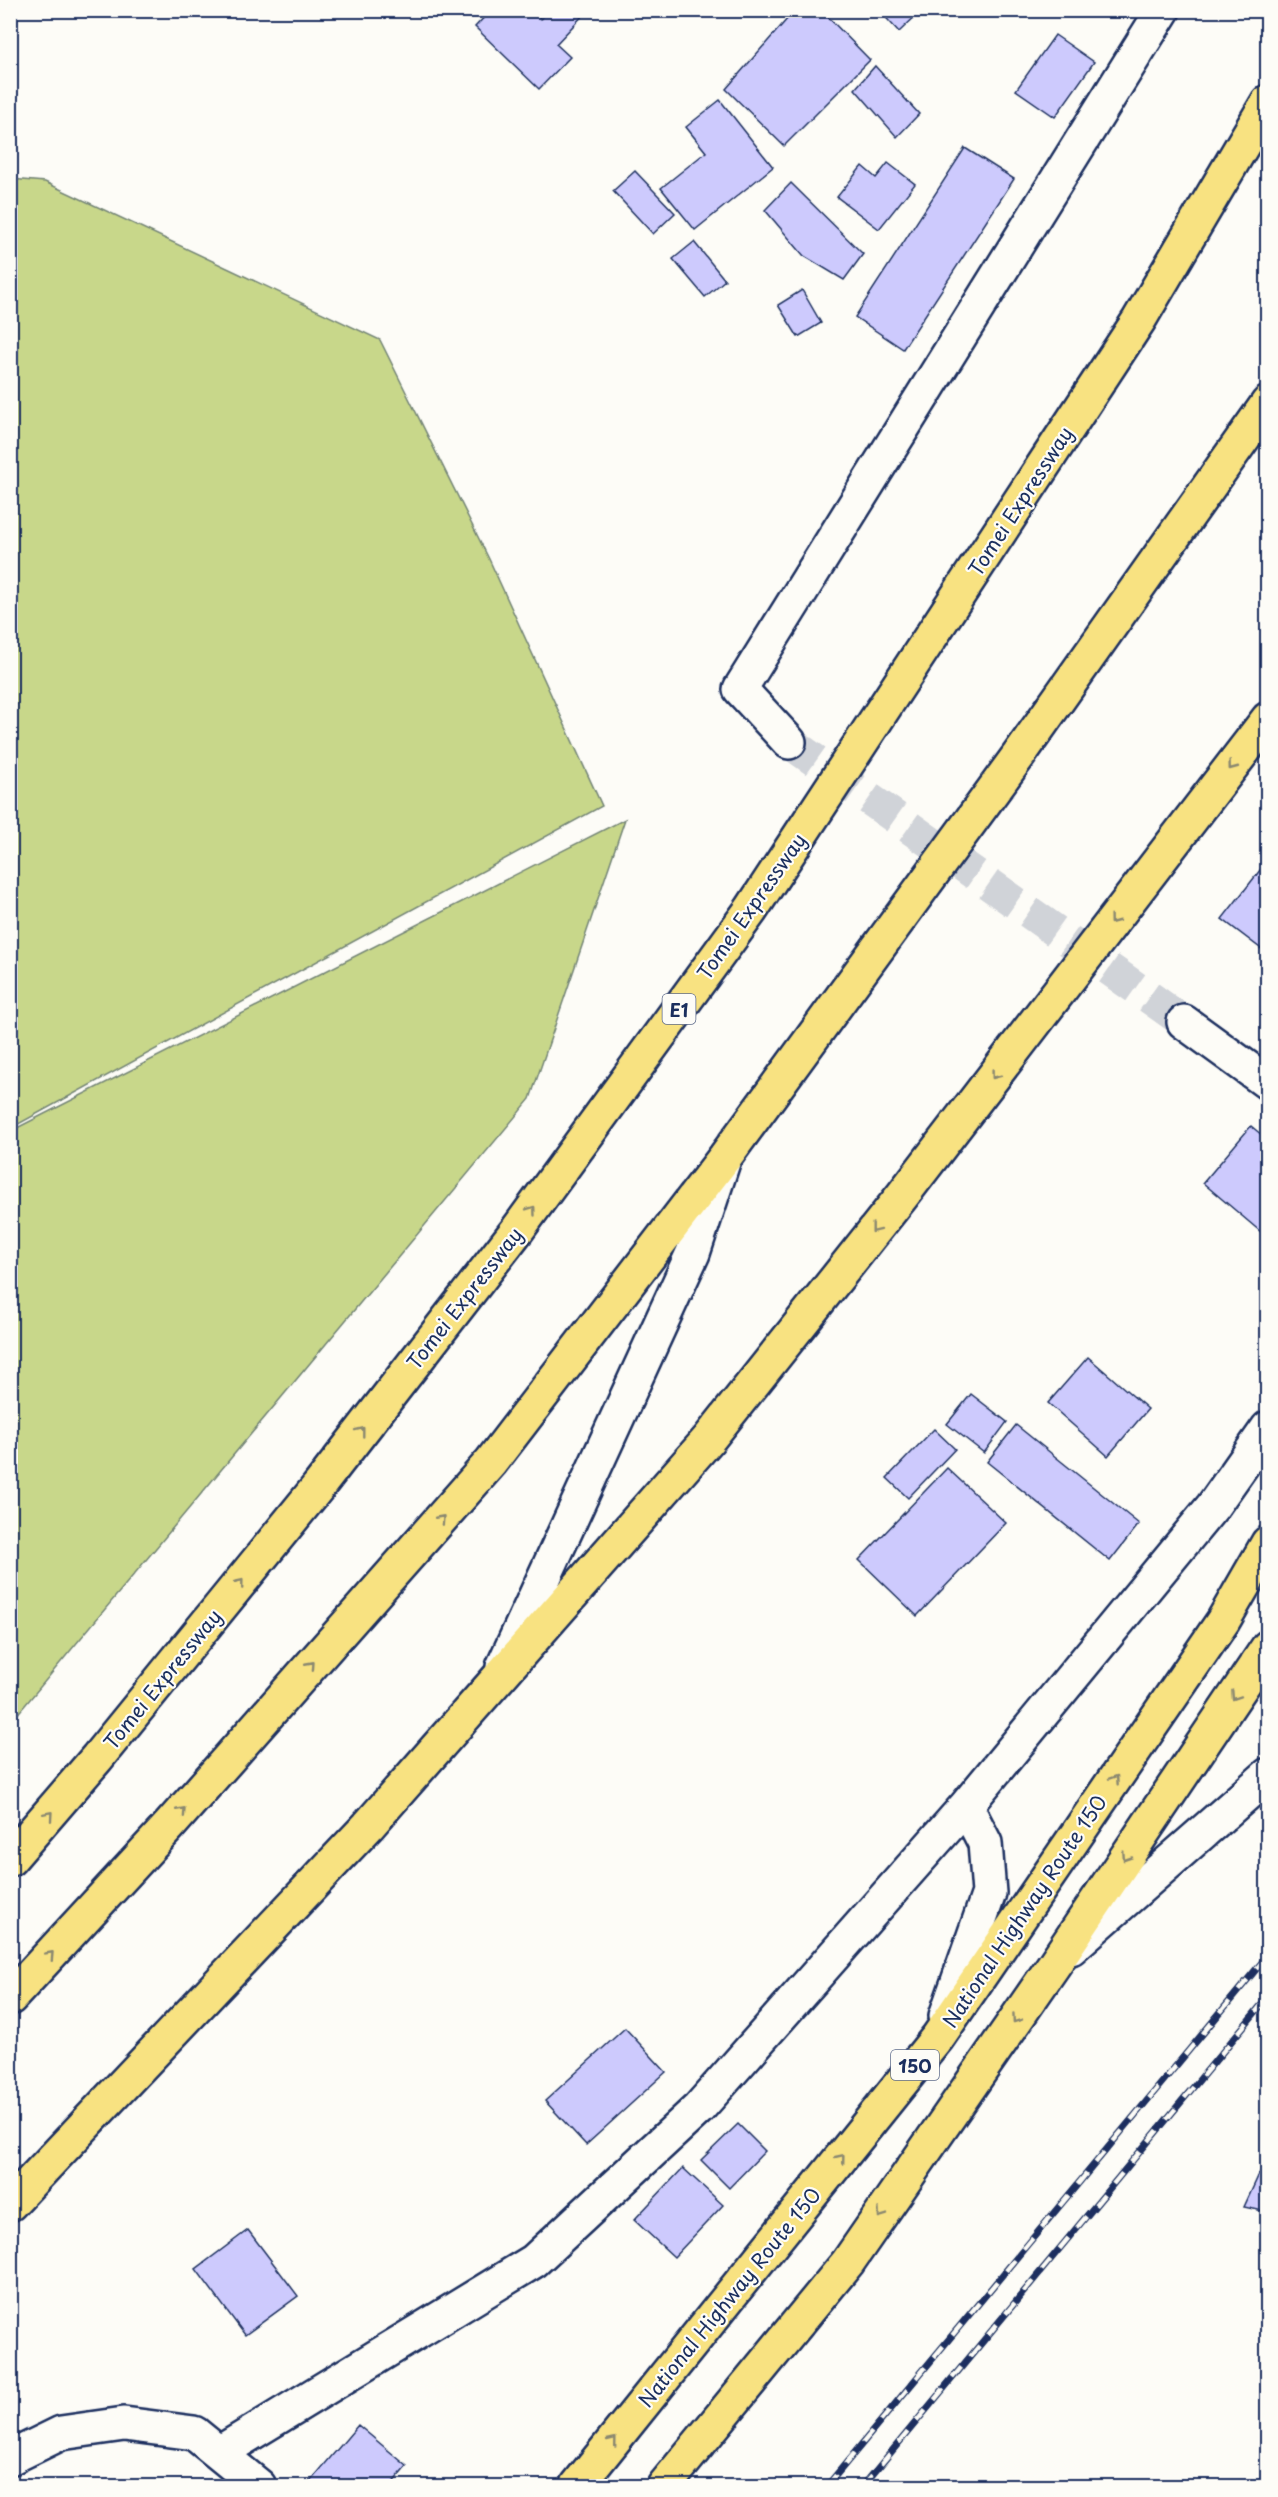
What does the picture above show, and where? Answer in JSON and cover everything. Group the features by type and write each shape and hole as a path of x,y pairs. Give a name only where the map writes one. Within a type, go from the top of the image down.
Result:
{"highway":[{"name":"Tomei Expressway","path":"10,1859 97,1758 325,1478 518,1229 751,910 1139,320 1268,102"},
{"path":"10,1998 169,1826 491,1462 725,1157 1019,755 1268,403"},
{"path":"10,2204 368,1826 716,1431 902,1196 1268,719"},
{"name":"National Highway Route 150","path":"577,2487 938,2037 1223,1621 1268,1544"},
{"name":"150","path":"664,2487 848,2262 1268,1647"}],"street":[{"path":"789,742 740,689 1163,10"},
{"path":"1184,1023 1268,1083"},
{"path":"499,1677 693,1253 725,1157"},
{"path":"219,2453 534,2261 699,2108 966,1806 1213,1506 1268,1428"},
{"path":"1054,1963 1268,1775"},
{"path":"938,2037 989,1893 985,1843 966,1806"},
{"path":"10,2458 61,2433 124,2424 194,2433 259,2487"}],"green space":[{"path":"11,179 45,182 380,340 489,559 602,806 11,1128"},
{"path":"625,819 530,1099 11,1722 11,1131"}],"building":[{"path":"491,10 532,10 541,19 549,10 588,10 556,44 570,57 539,89 475,27"},
{"path":"795,10 821,10 870,60 784,146 726,89"},
{"path":"879,10 922,10 899,32"},
{"path":"1055,35 1094,62 1055,117 1016,90"},
{"path":"875,66 919,114 897,137 855,89"},
{"path":"720,100 773,167 695,230 661,188 706,152 686,127"},
{"path":"965,148 1014,179 903,349 855,317"},
{"path":"888,163 915,184 879,229 837,197 862,166 876,178"},
{"path":"635,171 675,213 653,234 613,191"},
{"path":"791,183 863,254 844,280 804,256 765,210"},
{"path":"694,242 725,280 705,297 673,259"},
{"path":"802,290 821,323 798,337 778,305"},
{"path":"1268,860 1268,954 1222,919"},
{"path":"1251,1126 1268,1140 1268,1238 1203,1183"},
{"path":"1088,1357 1148,1409 1108,1456 1048,1403"},
{"path":"971,1394 1007,1422 984,1453 947,1424"},
{"path":"1016,1425 1139,1524 1110,1561 987,1462"},
{"path":"934,1429 955,1449 908,1498 887,1478"},
{"path":"947,1468 1006,1523 917,1616 859,1560"},
{"path":"625,2028 666,2072 586,2145 545,2101"},
{"path":"738,2124 765,2151 729,2188 701,2160"},
{"path":"1268,2158 1268,2212 1244,2207 1266,2159"},
{"path":"683,2168 723,2205 674,2257 634,2220"},
{"path":"248,2230 298,2296 245,2335 196,2269"},
{"path":"358,2425 407,2466 390,2486 311,2486 308,2484"}],"tunnel":[{"path":"789,742 1184,1022"}],"railway":[{"path":"827,2486 1268,1955"},
{"path":"863,2486 1268,1997"}]}
